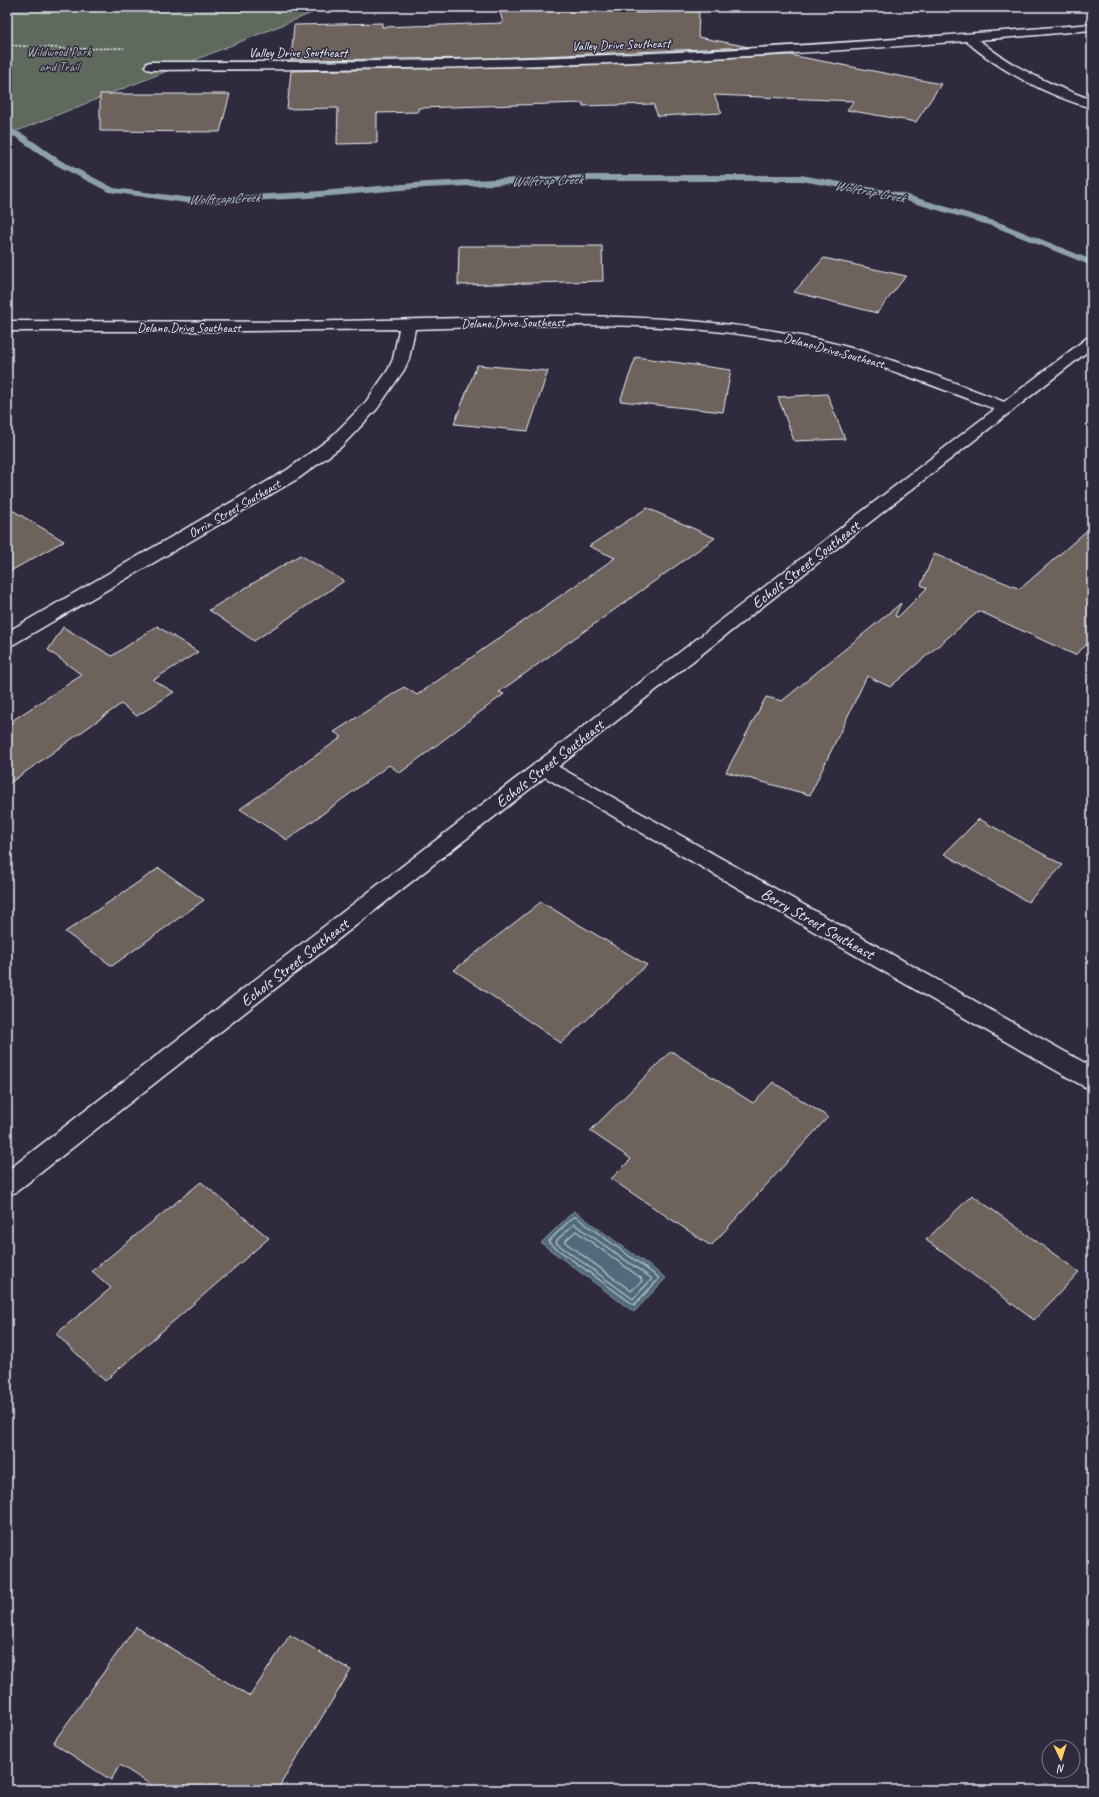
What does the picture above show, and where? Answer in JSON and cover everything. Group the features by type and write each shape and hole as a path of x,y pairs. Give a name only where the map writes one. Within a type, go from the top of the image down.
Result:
{"street":[{"name":"Valley Drive Southeast","path":"151,66 315,66 610,59 970,38 1092,27"},
{"path":"970,38 979,47 1000,62 1022,75 1092,104"},
{"name":"Delano Drive Southeast","path":"7,326 280,328 607,320 667,322 724,327 784,337 846,351 906,370 1006,408"},
{"name":"Orrin Street Southeast","path":"7,640 293,474 335,443 371,406 396,370 401,359 408,325"},
{"name":"Echols Street Southeast","path":"7,1185 1092,341"},
{"name":"Berry Street Southeast","path":"543,767 1092,1079"}],"path":[{"path":"7,45 72,49 112,47 157,50 151,66"}],"green space":[{"name":"Wildwood Park and Trail","path":"7,7 327,7 7,135"}],"water":[{"path":"574,1211 666,1278 634,1312 541,1243"}],"building":[{"path":"634,7 636,13 699,11 698,37 749,47 495,58 291,60 294,25 382,23 382,27 503,23 500,12"},
{"path":"790,55 941,84 916,122 847,110 854,101 714,95 722,113 658,116 653,104 583,106 583,103 418,108 418,112 377,113 377,143 337,144 338,108 287,109 291,71 553,66"},
{"path":"100,94 230,94 220,132 100,131"},
{"path":"459,246 602,246 603,281 458,285"},
{"path":"824,258 906,276 877,313 794,292"},
{"path":"636,357 731,370 723,412 620,401"},
{"path":"477,365 548,371 528,431 454,424"},
{"path":"827,394 845,439 794,441 778,397"},
{"path":"7,507 64,541 7,573"},
{"path":"647,508 715,538 499,692 504,694 400,773 389,765 287,840 240,809 342,737 334,732 404,687 417,695 615,558 589,546"},
{"path":"1092,526 1092,640 1075,655 979,611 890,687 867,676 810,795 726,772 766,697 782,701 901,603 895,616 898,617 927,588 921,585 934,554 1020,589"},
{"path":"300,555 344,581 254,641 209,610"},
{"path":"157,626 198,652 153,680 174,692 137,716 121,704 7,785 7,724 82,675 48,650 63,627 112,656"},
{"path":"979,819 1063,865 1028,902 944,854"},
{"path":"159,868 204,900 112,966 65,932"},
{"path":"541,902 647,965 561,1043 454,970"},
{"path":"671,1051 753,1103 773,1082 828,1117 711,1246 611,1179 631,1159 590,1131"},
{"path":"201,1182 269,1238 105,1381 56,1334 111,1288 92,1271"},
{"path":"972,1195 1079,1272 1034,1320 926,1240"},
{"path":"136,1627 250,1696 290,1635 351,1670 277,1790 159,1790 120,1765 111,1780 53,1743"}],"waterway":[{"name":"Wolftrap Creek","path":"7,130 20,136 57,162 112,190 193,201 308,195 426,185 586,178 801,178 894,194 998,225 1092,263"}]}
